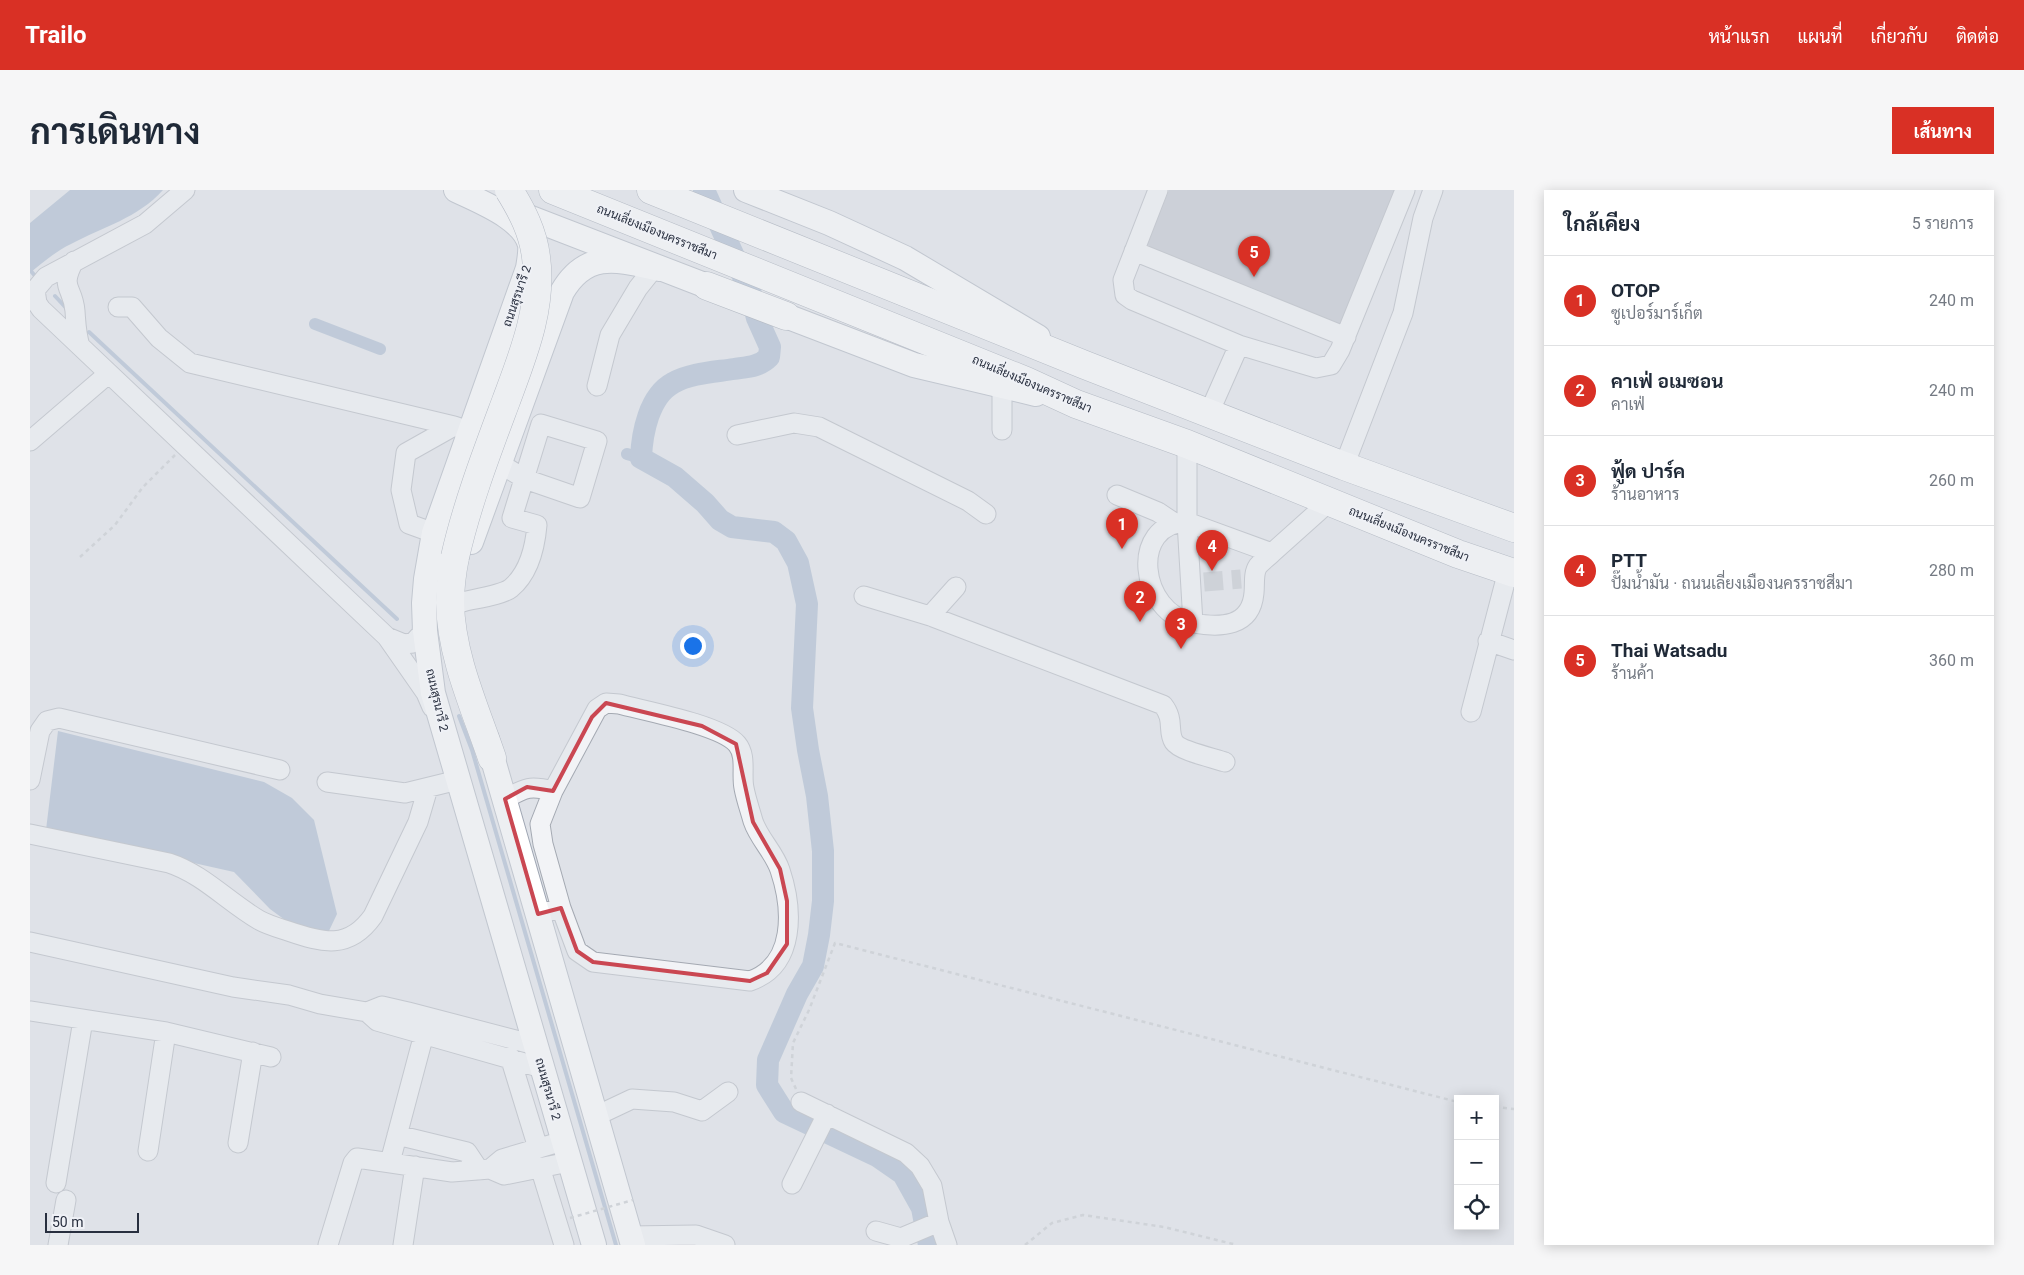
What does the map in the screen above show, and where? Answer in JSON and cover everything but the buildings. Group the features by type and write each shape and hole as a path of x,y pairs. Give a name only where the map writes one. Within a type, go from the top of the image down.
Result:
{"highway":[{"path":"492,758 461,666 453,633 450,602 455,557 472,496 527,343 536,300 538,272 534,245 525,218 509,190"},
{"name":"ถนนเลี่ยงเมืองนครราชสีมา","path":"553,190 1026,381 1076,404 1187,444 1458,554 1511,572"},
{"path":"662,195 1085,365 1344,466 1468,513 1514,528"},
{"path":"707,286 786,316"},
{"path":"1458,554 1468,513"}],"main road":[{"path":"458,190 707,286"},
{"name":"ถนนสุรนารี 2","path":"458,190 506,216 522,230 530,246 528,268 485,388 461,429 434,534 426,579 424,604 429,666 444,731 594,1245"},
{"path":"746,190 837,226 905,258 1085,365"},
{"path":"631,1241 492,758 467,662 462,625 462,602 466,567 472,541 562,292 569,280 579,270 602,261 616,260 657,268"},
{"path":"786,316 914,365 1076,404"},
{"path":"485,388 500,362 514,358 523,364 527,374 522,401"}],"street":[{"path":"185,190 145,224 74,262 40,283 33,296 41,310 387,636 426,693 444,731"},
{"path":"1158,190 1123,280 1124,295 1239,344 1316,368 1331,365 1346,336 1405,190"},
{"path":"1344,466 1403,314 1423,218 1432,190"},
{"path":"1134,252 1346,336"},
{"path":"74,262 66,275 66,286 75,310 75,332 81,346"},
{"path":"597,386 610,334 638,288 657,268"},
{"path":"118,307 132,307 159,338 190,363 461,429"},
{"path":"1209,413 1239,344"},
{"path":"30,441 108,374"},
{"path":"1002,386 1002,430"},
{"path":"737,435 794,423 819,427 968,501 986,514"},
{"path":"434,534 409,524 401,490 406,453 461,429"},
{"path":"1187,444 1180,522 1198,583 1194,622"},
{"path":"462,602 510,589 528,565 536,545 536,525 512,518 525,479 499,463"},
{"path":"1117,495 1180,522 1272,553"},
{"path":"1180,522 1153,540 1148,566 1151,589 1169,612 1184,621 1213,625 1228,624 1245,617 1253,605 1248,578 1257,567 1329,502"},
{"path":"1470,712 1488,641 1511,572"},
{"path":"930,616 956,587"},
{"path":"864,596 930,616 1163,705 1169,712 1174,742 1180,748 1225,762"},
{"path":"387,636 404,644 417,641 422,633 424,604"},
{"path":"1488,641 1514,650"},
{"path":"606,703 628,707 724,734 736,744 741,753 744,787 753,822 760,838 780,869 786,901 787,944 767,973 750,981 593,962 582,957 577,951 561,908 540,832 540,824 552,791 597,709 606,703"},
{"path":"30,780 40,731 47,720 60,718 280,770"},
{"path":"327,782 405,793 458,780"},
{"path":"505,799 526,787 535,786 552,791"},
{"path":"30,834 169,863 186,869 261,921 310,938 336,942 356,935 365,928 373,916 418,822 428,788"},
{"path":"538,914 561,908"},
{"path":"30,942 233,987 288,995 320,1004 367,1012 382,1006 535,1045"},
{"path":"30,1011 166,1032 271,1057"},
{"path":"367,1012 377,1021 510,1057 542,1068"},
{"path":"56,1183 83,1020"},
{"path":"148,1151 166,1032"},
{"path":"390,1162 424,1034"},
{"path":"238,1143 253,1052"},
{"path":"510,1057 538,1148"},
{"path":"596,1116 632,1099 674,1102 702,1111 728,1092"},
{"path":"801,1102 824,1118 906,1153 920,1166 932,1186 939,1222 947,1245"},
{"path":"792,1184 824,1118"},
{"path":"397,1135 467,1152 484,1170"},
{"path":"484,1170 502,1159 538,1148 566,1151"},
{"path":"328,1245 353,1163 357,1158 452,1172 484,1170 504,1175 540,1167 566,1151"},
{"path":"403,1245 415,1166"},
{"path":"540,1167 564,1245"},
{"path":"58,1245 66,1200"},
{"path":"876,1231 901,1238 939,1222"},
{"path":"631,1241 696,1235 724,1245"}],"path":[{"path":"80,557 115,525 143,488 184,445"},
{"path":"801,1102 791,1078 793,1043 809,1010 835,943 1454,1101"},
{"path":"1499,1107 1514,1109"},
{"path":"570,1218 633,1200"},
{"path":"1025,1245 1052,1223 1082,1215 1164,1227 1237,1245"}],"highlighted area":[{"path":"606,703 702,726 736,744 753,822 780,869 787,901 787,944 767,973 750,981 593,962 577,951 561,908 538,914 505,799 527,787 553,791 592,717"}],"water":[{"path":"70,190 163,190 143,208 65,247 49,257 30,273 30,223"},
{"path":"58,731 264,782 292,798 314,820 337,914 327,935 304,934 270,909 234,872 46,830"}],"waterway":[{"path":"704,190 751,294 757,318 770,347 769,357 753,366 687,377 665,389 658,397 648,416 641,458 675,477 705,503 720,520 732,527 774,532 786,541 798,563 807,604 802,708 817,796 823,851 823,901 813,966 797,994 768,1060 767,1085 784,1112 877,1156 903,1174 922,1208 929,1245"},
{"path":"30,270 36,277"},
{"path":"55,296 68,310"},
{"path":"315,324 380,349"},
{"path":"89,332 397,619"},
{"path":"627,454 641,458"},
{"path":"459,716 472,750 616,1245"}],"tunnel":[{"path":"1204,582 1241,579"}],"place":[{"name":"Thai Watsadu","path":"1254,277"},
{"name":"OTOP","path":"1122,549"},
{"name":"PTT","path":"1212,571"},
{"name":"คาเฟ่ อเมซอน","path":"1140,622"},
{"name":"ฟู้ด ปาร์ค","path":"1181,649"}]}
